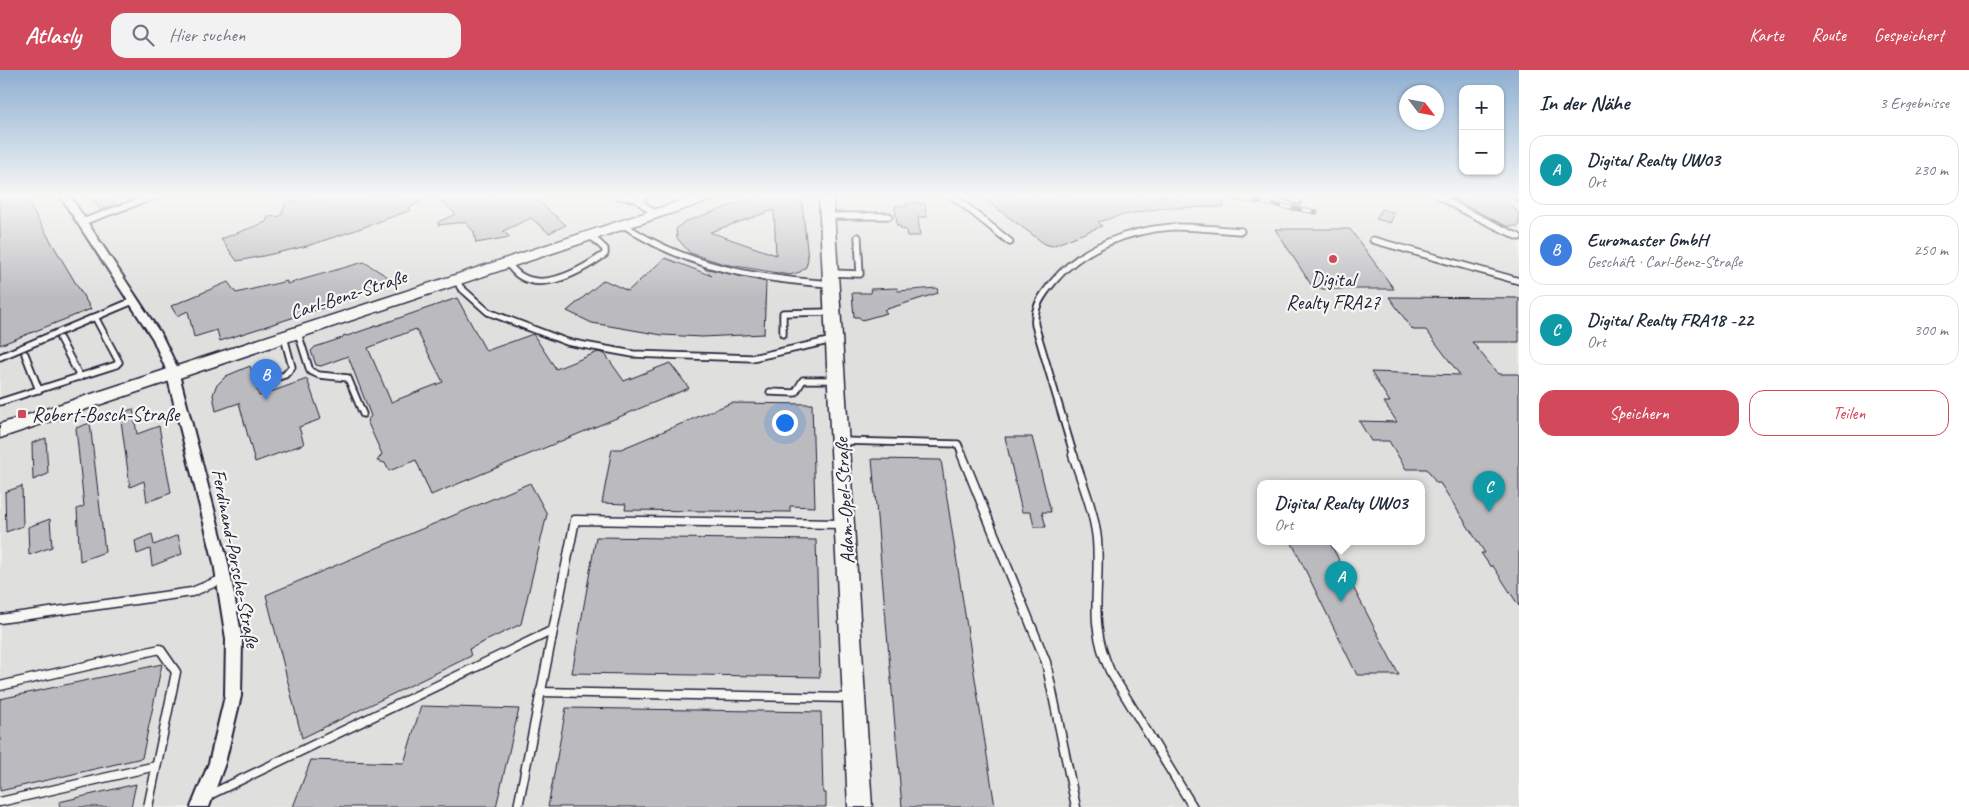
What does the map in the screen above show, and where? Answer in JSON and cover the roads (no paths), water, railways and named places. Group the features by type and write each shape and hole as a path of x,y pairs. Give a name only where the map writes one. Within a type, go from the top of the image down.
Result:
{"main road":[{"name":"Carl-Benz-Straße","path":"0,431 608,230"},
{"name":"Adam-Opel-Straße","path":"828,230 834,312 860,807"}],"street":[{"path":"87,230 158,339 174,374"},
{"name":"Ferdinand-Porsche-Straße","path":"174,374 197,463 223,579 234,639 233,696 217,763 202,802"}],"lane":[{"path":"632,230 656,245 717,266 779,279 831,278 860,274 858,236"},
{"path":"996,230 1010,242"},
{"path":"1156,230 1133,234 1085,253 1060,273 1044,292 1037,306 1035,316 1039,342 1095,526 1098,553 1096,624 1102,654 1110,671 1193,807"},
{"path":"1235,230 1241,231"},
{"path":"1504,230 1519,238"},
{"path":"508,263 512,270 523,279 540,283 564,276 597,260 605,254 606,249 591,236"},
{"path":"1373,240 1519,281"},
{"path":"457,280 460,287 488,312 568,342 633,354 752,358 835,340"},
{"path":"0,357 133,301"},
{"path":"783,334 783,313 834,312"},
{"path":"0,400 114,367 119,362 95,317"},
{"path":"266,381 285,375 292,368 291,335"},
{"path":"291,335 310,371 318,376 348,378 363,414"},
{"path":"60,339 80,377"},
{"path":"25,354 39,390"},
{"path":"770,392 795,393 803,380 837,380"},
{"path":"840,442 958,444 1046,662 1076,807"},
{"path":"518,807 575,520 845,524"},
{"path":"0,620 192,592 223,579"},
{"path":"202,802 552,631"},
{"path":"0,686 160,649 176,672 148,807"},
{"path":"540,692 854,698"},
{"path":"0,802 156,766"}],"place":[{"name":"Digital Realty FRA27","path":"1333,259"},
{"name":"Euromaster GmbH","path":"266,400"},
{"name":"Robert-Bosch-Straße","path":"22,414"},
{"name":"Digital Realty FRA18 -22","path":"1489,512"},
{"name":"Digital Realty UW03","path":"1341,602"}]}
